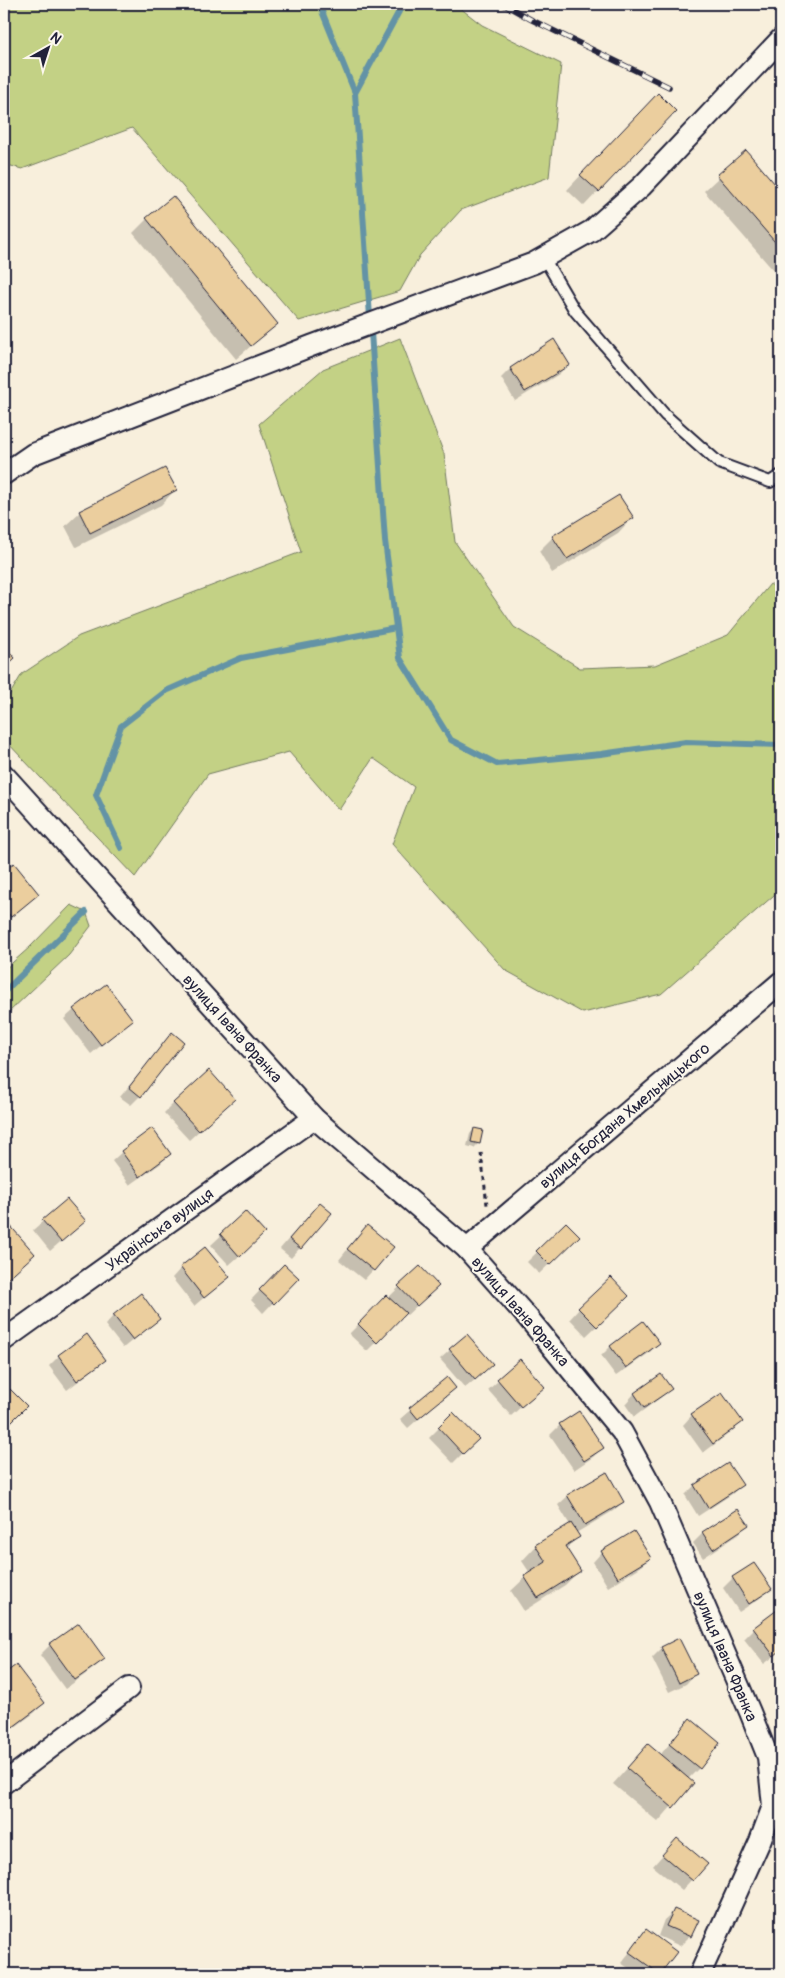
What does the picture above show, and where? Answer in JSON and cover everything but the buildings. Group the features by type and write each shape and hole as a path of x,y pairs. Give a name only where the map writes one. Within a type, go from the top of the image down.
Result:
{"street":[{"path":"4,474 33,454 544,258 592,231 642,186 781,40"},
{"name":"вулиця Івана Франка","path":"4,775 314,1118 467,1249 554,1348 622,1432 660,1502 750,1712 773,1751 768,1757 773,1806 760,1841 700,1974"},
{"name":"вулиця Богдана Хмельницького","path":"467,1249 781,982"},
{"name":"Українська вулиця","path":"4,1340 314,1118"},
{"path":"4,1783 129,1688"}],"lane":[{"path":"544,258 575,311 665,415 719,463 770,482 781,475"}],"path":[{"path":"481,1153 488,1212 492,1228"}],"green space":[{"path":"4,4 455,4 482,25 561,64 549,177 461,210 420,255 400,291 299,321 132,128 22,169 4,164"},
{"path":"400,338 444,454 455,542 514,627 580,668 655,665 728,635 770,584 781,591 781,889 661,994 583,1013 505,970 392,844 414,787 373,758 339,810 289,752 208,774 135,877 4,739 4,704 22,674 79,636 301,552 259,424 323,369"},
{"path":"71,905 86,912 91,926 69,955 4,1015 4,970 30,947"}],"waterway":[{"path":"319,4 355,93 385,541 400,658 451,740 497,764 601,754 686,742 781,745"},
{"path":"355,93 403,4"},
{"path":"121,848 96,795 121,726 166,691 241,658 396,628"},
{"path":"4,992 86,912"}],"railway":[{"path":"503,4 669,87"}]}
